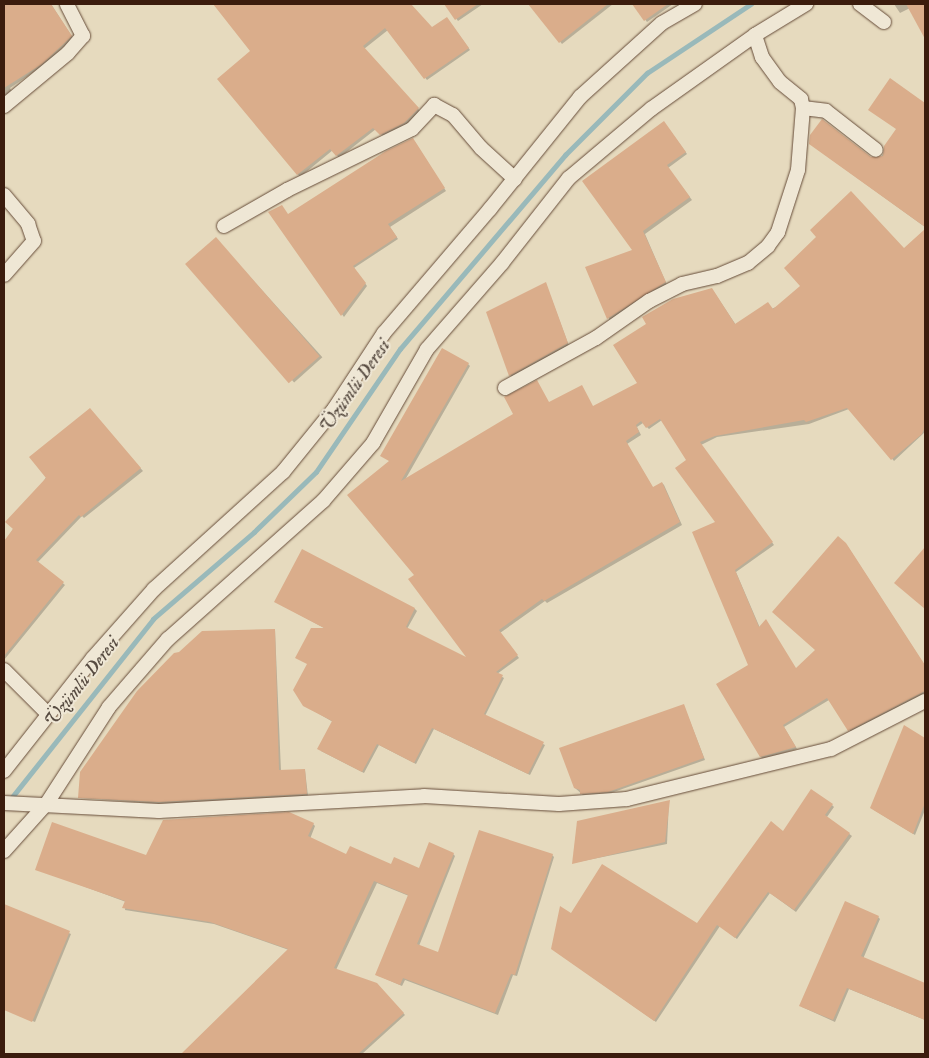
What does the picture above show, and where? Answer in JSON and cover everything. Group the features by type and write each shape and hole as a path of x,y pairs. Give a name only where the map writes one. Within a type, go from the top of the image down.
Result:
{"street":[{"path":"4,106 68,53 83,36 67,4"},
{"path":"4,771 48,714 154,589 283,472 334,410 384,333 515,179 580,97 662,23 694,4"},
{"path":"4,851 47,804 109,707 168,639 323,501 373,443 427,349 502,262 569,178 651,109 755,35 806,4"},
{"path":"860,4 884,22"},
{"path":"505,388 596,338 649,301 682,284 718,276 748,264 768,246 778,232 798,170 803,108 801,99 780,82 762,56 755,35"},
{"path":"224,226 287,190 412,129 434,105 453,115 481,148 515,179"},
{"path":"803,108 826,111 876,150"},
{"path":"4,195 28,224 34,241 4,274"},
{"path":"4,670 48,714"},
{"path":"4,803 159,811 424,796 559,804 627,799 831,749 925,701"}],"building":[{"path":"4,4 51,4 72,36 42,64 4,88"},
{"path":"213,4 411,4 432,27 447,17 469,48 424,79 385,28 363,46 419,108 404,123 380,135 373,128 336,156 330,149 297,175 217,79 250,51"},
{"path":"444,4 478,4 455,20"},
{"path":"528,4 608,4 559,43"},
{"path":"632,4 668,4 644,21"},
{"path":"906,4 925,4 925,39"},
{"path":"890,78 925,103 925,227 809,144 810,135 822,119 871,157 883,156 884,146 896,129 868,110"},
{"path":"664,121 686,152 667,165 690,197 643,231 666,282 607,319 585,267 632,250 582,181"},
{"path":"413,138 445,188 388,224 397,237 353,266 366,283 341,316 268,212 282,205 288,214 386,151"},
{"path":"851,191 904,248 925,229 925,427 922,434 891,460 847,408 806,422 804,420 715,436 700,442 773,542 735,570 759,627 766,619 796,668 815,650 772,612 838,536 846,543 925,665 925,691 848,731 827,698 783,725 796,747 760,757 716,684 748,665 692,532 715,522 675,468 686,460 660,419 646,428 641,421 636,425 639,432 626,441 653,487 662,482 680,522 544,601 542,599 499,630 518,655 496,672 503,675 484,714 544,742 528,774 432,728 414,763 377,744 362,772 317,749 332,721 303,706 293,690 307,664 295,658 311,628 324,628 274,602 302,549 415,608 406,627 466,657 408,579 414,575 347,495 389,461 380,456 442,348 469,363 401,481 513,414 504,397 537,380 549,402 582,385 593,406 637,383 613,345 646,324 642,317 673,299 712,288 735,324 768,302 773,309 800,286 784,268 816,237 810,230"},
{"path":"216,237 320,356 289,383 185,264"},
{"path":"546,282 568,343 509,376 486,312"},
{"path":"90,408 141,468 81,517 79,515 36,560 64,582 4,656 4,541 13,529 5,522 46,478 29,457"},
{"path":"925,547 925,609 894,583"},
{"path":"275,629 279,770 305,769 307,794 159,802 78,798 80,772 137,691 174,653 179,652 202,631"},
{"path":"684,704 704,758 608,792 580,794 580,790 574,788 559,748"},
{"path":"904,725 925,738 925,803 913,834 870,808"},
{"path":"811,789 833,804 825,815 850,833 794,910 768,892 735,938 717,925 654,1021 551,949 560,906 571,913 602,864 697,923 771,821 783,831"},
{"path":"670,800 665,842 572,864 577,821"},
{"path":"289,812 314,823 308,836 346,854 350,846 391,864 394,857 419,868 429,842 454,853 417,944 438,952 479,830 553,854 515,975 511,974 495,1013 403,978 400,985 375,975 408,895 374,881 334,968 377,983 404,1013 358,1054 181,1054 288,949 210,922 122,908 125,901 35,870 52,822 146,855 163,820"},
{"path":"845,901 879,916 861,956 925,983 925,1020 847,988 833,1020 799,1006"},
{"path":"4,904 70,931 32,1022 4,1010"}],"waterway":[{"name":"Üzümlü Deresi","path":"9,801 153,619 254,532 316,472 400,349 565,155 647,73 751,4"}]}
